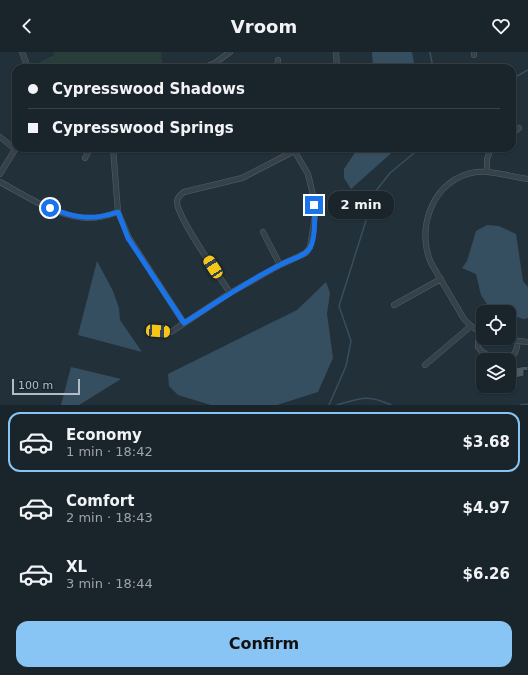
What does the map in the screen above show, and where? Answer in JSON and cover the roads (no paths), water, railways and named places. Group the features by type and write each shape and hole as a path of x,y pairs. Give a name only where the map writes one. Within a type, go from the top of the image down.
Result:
{"street":[{"path":"22,52 26,64"},
{"path":"212,64 230,52"},
{"path":"336,52 336,64"},
{"path":"278,60 278,64"},
{"path":"0,138 12,146"},
{"path":"0,174 13,152"},
{"path":"85,158 88,152"},
{"path":"113,152 118,212 128,238 184,323"},
{"path":"158,331 171,332 230,293 280,265 306,253 313,239 315,216 313,195 308,174 295,152 242,178 184,192 180,195 177,201 178,208 188,228 230,293"},
{"path":"487,171 487,159 490,152"},
{"path":"476,330 464,319 431,263 426,246 425,225 430,210 439,194 455,179 474,172 487,171 528,179"},
{"path":"0,182 50,208 66,214 92,218 118,212"},
{"path":"263,232 280,265"},
{"path":"394,305 441,279"},
{"path":"425,365 471,326"},
{"path":"478,345 478,347 491,357 506,358 512,356 516,351 518,341 528,342"}],"water":[{"path":"372,52 412,52 414,64 373,64"},
{"path":"355,152 393,152 351,189 344,178 344,169"},
{"path":"487,225 499,226 516,234 523,281 528,287 528,318 524,319 516,317 516,305 488,305 481,295 476,274 462,268 467,261 476,231"},
{"path":"97,261 113,291 119,308 120,320 142,352 78,335"},
{"path":"326,282 330,293 327,314 333,358 318,392 277,405 211,405 178,395 169,386 168,374 297,310"},
{"path":"71,367 121,379 79,405 61,405"}],"waterway":[{"path":"430,52 432,64"},
{"path":"516,77 528,70"},
{"path":"329,405 346,366 351,341 339,306 375,192 390,173 415,152"},
{"path":"337,405 364,398 376,399 391,405"},
{"path":"520,405 528,404"}]}
